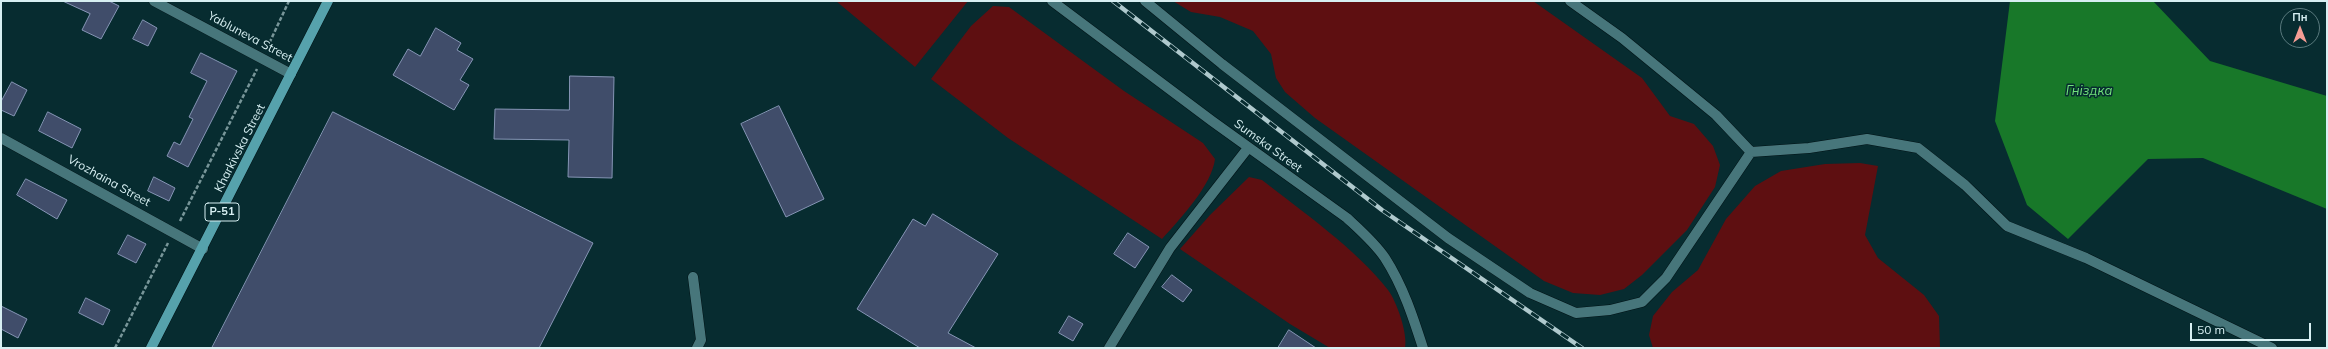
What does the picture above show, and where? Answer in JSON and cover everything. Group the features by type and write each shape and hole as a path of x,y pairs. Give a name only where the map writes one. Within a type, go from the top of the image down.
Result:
{"main road":[{"name":"Kharkivska Street","path":"151,348 328,1"}],"street":[{"name":"Yabluneva Street","path":"154,1 291,74"},
{"name":"Sumska Street","path":"1052,1 1248,148 1346,218 1384,257 1408,303 1423,348"},
{"path":"1145,1 1222,64 1448,238 1530,293 1576,313 1610,310 1642,302 1666,278 1751,152"},
{"path":"1570,1 1622,38 1716,115 1751,152"},
{"name":"Vrozhaina Street","path":"1,138 203,248"},
{"path":"1751,152 1809,148 1867,140 1918,148 1966,185 2007,226 2086,258 2272,348"},
{"path":"1109,348 1170,248 1248,148"},
{"path":"693,277 701,340 697,348"}],"path":[{"path":"115,348 262,59 289,1"}],"shaded area":[{"path":"836,1 968,1 915,67"},
{"path":"1173,1 1533,1 1642,78 1670,116 1694,124 1713,146 1720,165 1715,187 1687,230 1642,275 1624,289 1600,295 1573,293 1544,281 1315,118 1285,92 1276,78 1271,54 1253,31 1220,17 1191,12"},
{"path":"993,6 1009,7 1124,91 1203,143 1215,159 1213,169 1202,190 1186,212 1162,239 1008,138 931,79 971,26"},
{"path":"1860,163 1878,166 1865,235 1878,258 1924,295 1939,316 1940,348 1653,348 1649,335 1653,316 1672,292 1698,270 1726,219 1755,186 1781,171 1825,164"},
{"path":"1249,177 1262,180 1311,218 1361,260 1375,275 1388,290 1398,310 1405,335 1405,348 1330,348 1290,324 1180,249 1210,215"}],"water":[{"name":"Гніздка","path":"2010,1 2153,1 2210,61 2327,96 2327,209 2203,158 2148,159 2068,239 2027,205 1995,121"}],"building":[{"path":"63,1 109,1 119,6 101,39 82,30 90,14"},
{"path":"143,20 157,28 148,46 133,39"},
{"path":"436,28 461,43 457,50 473,59 460,80 469,85 454,110 393,75 408,49 420,56"},
{"path":"201,53 237,71 188,167 167,156 174,142 180,145 193,119 189,117 207,81 191,73"},
{"path":"570,76 614,77 612,178 568,177 569,140 494,139 495,109 569,110"},
{"path":"12,82 27,90 14,116 1,110 1,102"},
{"path":"779,106 824,199 786,217 741,124"},
{"path":"48,112 81,129 72,148 39,131"},
{"path":"333,112 593,243 539,348 212,348"},
{"path":"154,177 175,188 169,201 148,191"},
{"path":"26,179 67,200 57,219 17,195"},
{"path":"933,214 998,254 948,333 976,348 920,348 857,309 913,219 925,226"},
{"path":"1128,233 1149,247 1135,268 1114,254"},
{"path":"128,235 146,244 136,263 118,254"},
{"path":"1172,275 1192,290 1183,302 1162,287"},
{"path":"86,298 110,310 103,325 79,313"},
{"path":"1,306 27,319 18,338 1,329"},
{"path":"1069,316 1083,324 1073,341 1059,333"},
{"path":"1289,330 1316,348 1278,348"}],"railway":[{"path":"1113,1 1382,210 1582,348"}]}
